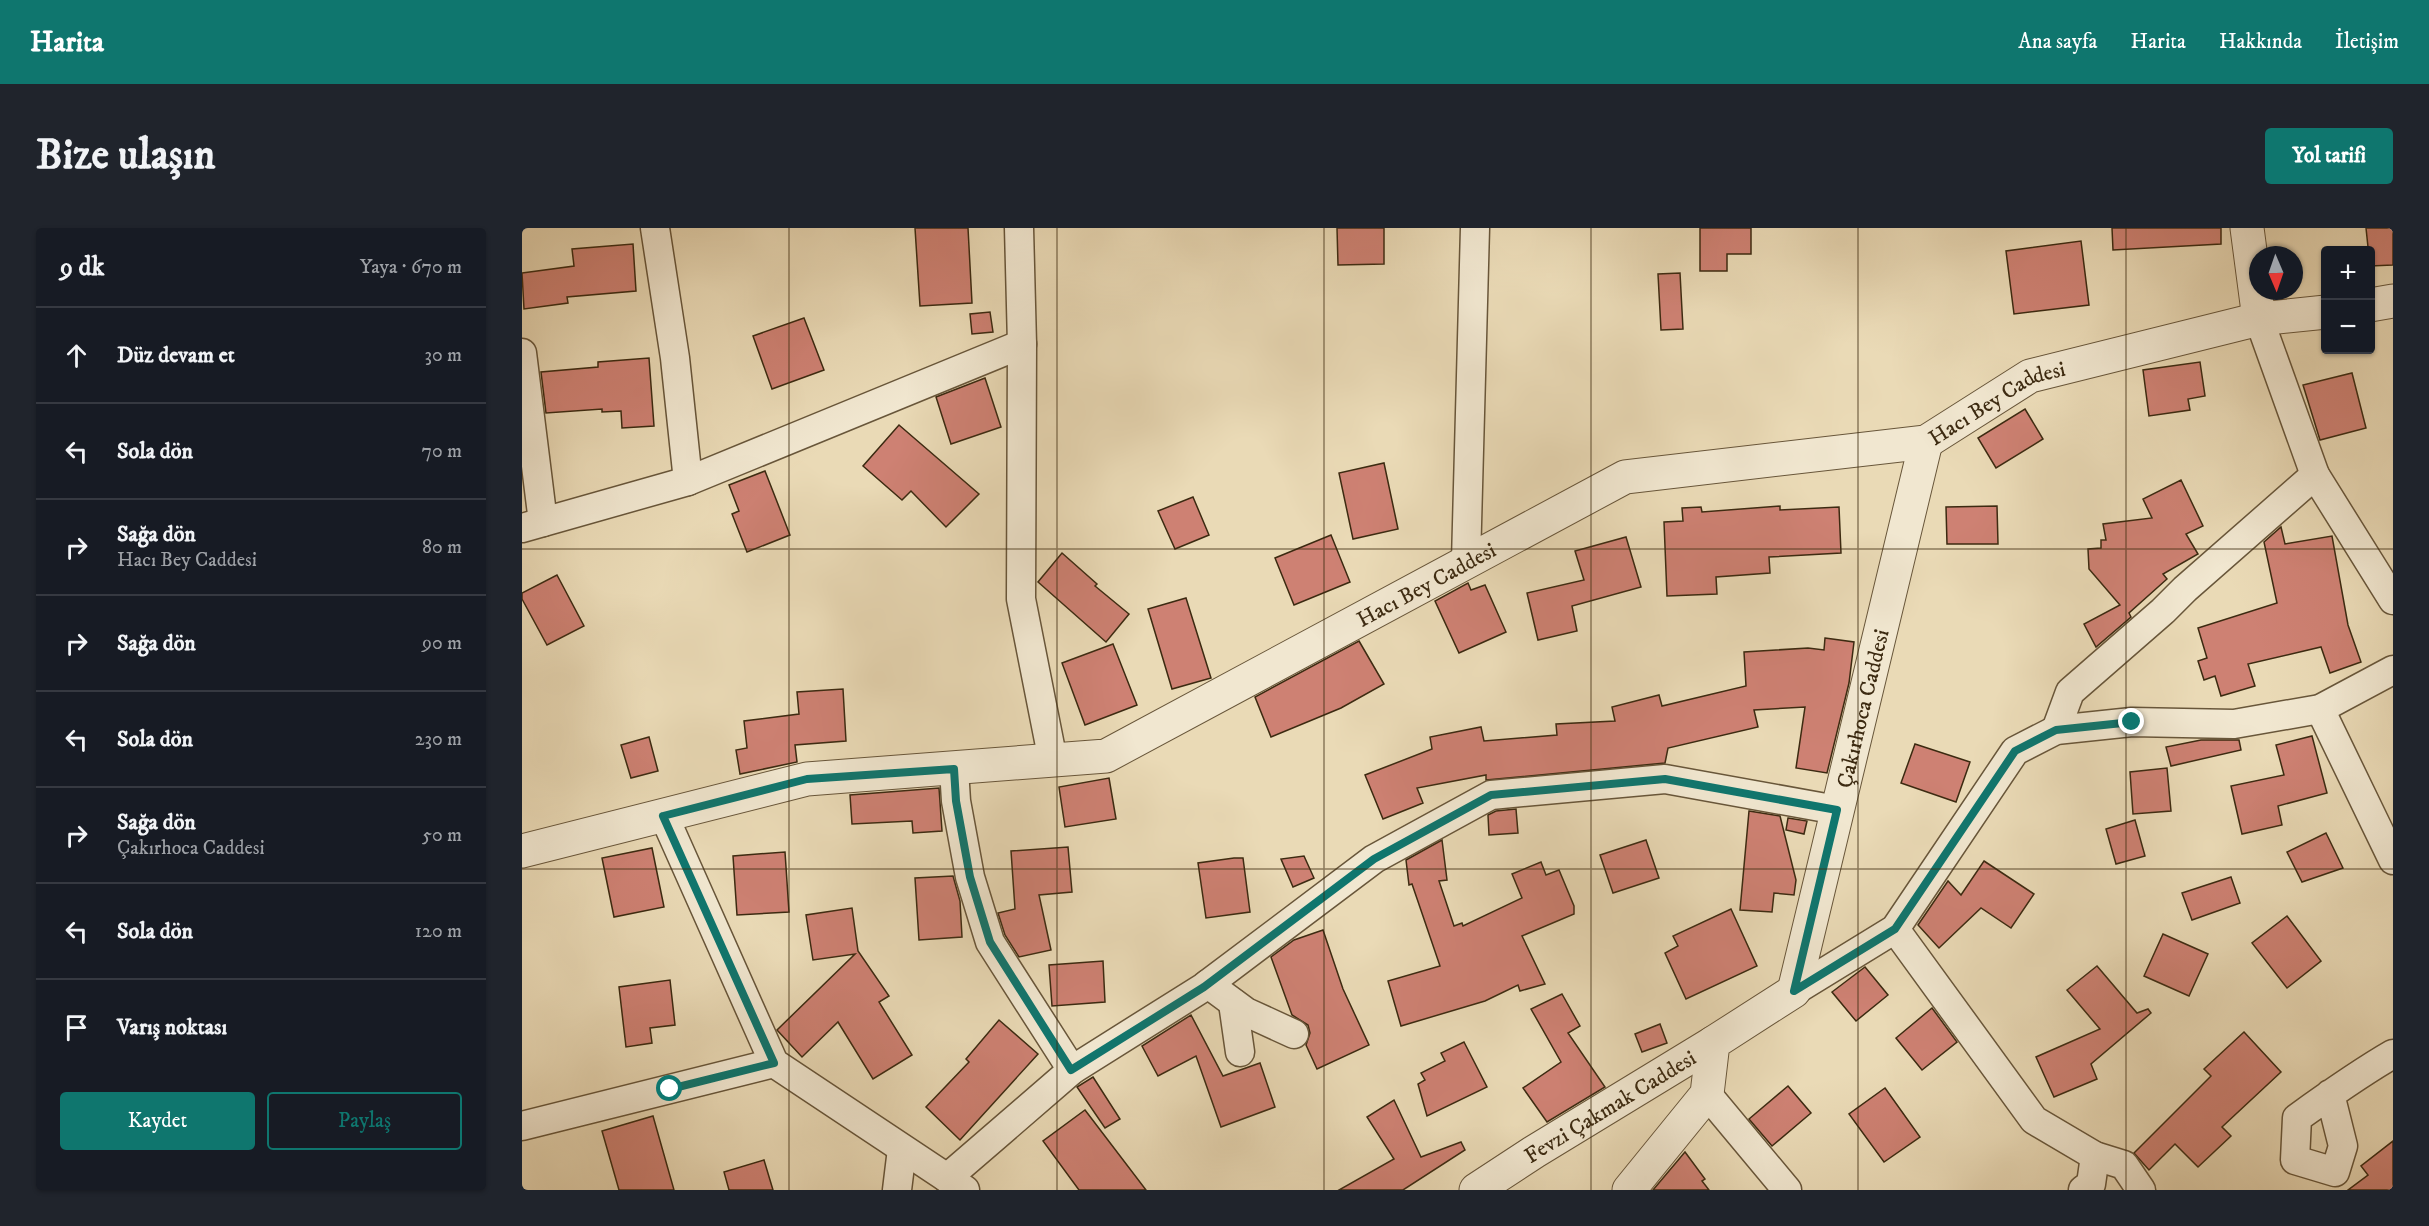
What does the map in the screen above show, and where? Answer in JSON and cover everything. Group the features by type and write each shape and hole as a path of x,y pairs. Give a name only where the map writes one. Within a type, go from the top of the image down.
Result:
{"street":[{"path":"655,228 675,358 688,481"},
{"path":"1019,228 1023,344 1021,599 1053,761"},
{"path":"1466,561 1475,228"},
{"path":"2247,228 2259,319 2315,475 2393,600"},
{"path":"2375,304 2393,301"},
{"name":"Hacı Bey Caddesi","path":"522,851 807,779 1106,756 1625,477 1926,442 2030,376 2259,319 2321,312"},
{"path":"522,353 532,525 688,481 1023,344"},
{"name":"Çakırhoca Caddesi","path":"1794,991 1926,442"},
{"path":"2056,730 2070,692 2315,475"},
{"path":"1629,1190 1707,1094 1713,1044 1895,929 2015,751 2056,730 2132,722 2234,724 2320,709 2393,670"},
{"path":"2320,709 2393,860"},
{"path":"954,769 956,801 970,877 990,942 1071,1070"},
{"path":"663,816 774,1063 956,1184 1071,1070 1208,984 1374,859 1491,795 1665,779 1837,810"},
{"path":"1895,929 2034,1120 2095,1155 2124,1164 2141,1190"},
{"path":"1208,984 1246,1012 1294,1034"},
{"path":"1233,1003 1240,1052"},
{"name":"Fevzi Çakmak Caddesi","path":"1476,1190 1534,1152 1713,1044"},
{"path":"2330,1094 2354,1146 2335,1172 2295,1160 2297,1118 2330,1094 2393,1054"},
{"path":"522,1126 774,1063"},
{"path":"1707,1094 1787,1190"},
{"path":"897,1190 902,1149"},
{"path":"2083,1190 2091,1184 2095,1155"}],"building":[{"path":"915,228 968,228 972,303 920,306"},
{"path":"1337,228 1384,228 1384,264 1338,265"},
{"path":"1700,228 1751,228 1751,254 1727,254 1727,271 1700,271"},
{"path":"2112,228 2221,228 2221,244 2113,250"},
{"path":"2366,228 2393,228 2393,265 2375,266 2375,246 2368,246"},
{"path":"2081,241 2089,305 2014,314 2006,251"},
{"path":"633,244 636,291 567,297 568,303 524,309 522,273 574,266 572,249"},
{"path":"1680,273 1683,329 1661,330 1658,274"},
{"path":"990,312 993,332 972,334 970,314"},
{"path":"804,318 824,370 772,389 753,336"},
{"path":"649,358 654,426 622,428 621,411 602,412 602,409 546,413 541,372 598,367 598,362"},
{"path":"2200,362 2205,396 2188,399 2190,410 2149,416 2143,370"},
{"path":"2352,373 2366,428 2320,440 2303,385"},
{"path":"985,378 1001,427 951,444 936,397"},
{"path":"2025,409 2043,439 1996,468 1978,438"},
{"path":"899,425 979,494 946,527 911,491 902,500 863,466"},
{"path":"1384,463 1398,529 1353,539 1339,473"},
{"path":"765,471 790,535 747,552 732,514 739,511 729,485"},
{"path":"2181,480 2203,526 2186,534 2198,554 2163,574 2167,579 2129,613 2131,617 2096,647 2084,624 2120,605 2089,569 2088,549 2101,548 2101,540 2106,540 2103,524 2152,518 2143,499"},
{"path":"1193,497 1209,535 1175,549 1158,511"},
{"path":"1780,506 1780,510 1839,507 1841,553 1769,557 1770,573 1716,577 1717,594 1667,596 1664,522 1683,521 1682,508 1701,507 1702,512"},
{"path":"1997,506 1998,544 1947,544 1946,507"},
{"path":"2281,527 2285,544 2332,536 2348,625 2361,662 2330,673 2321,647 2248,664 2255,686 2221,696 2215,676 2204,680 2198,661 2207,658 2198,628 2277,603 2264,542"},
{"path":"1331,535 1350,582 1294,605 1275,558"},
{"path":"1626,537 1641,587 1572,606 1577,631 1538,640 1527,593 1584,580 1575,551"},
{"path":"1062,553 1097,584 1095,586 1129,614 1106,642 1038,582"},
{"path":"557,575 584,626 547,645 522,599 522,593"},
{"path":"1468,583 1471,590 1485,585 1506,632 1459,653 1435,601"},
{"path":"1186,598 1211,678 1172,689 1148,609"},
{"path":"1825,638 1854,642 1849,683 1827,773 1796,768 1805,707 1754,710 1758,727 1668,748 1665,763 1486,780 1486,775 1417,788 1423,803 1383,819 1365,775 1432,749 1430,737 1481,727 1484,741 1557,735 1556,724 1615,721 1612,707 1659,695 1662,706 1746,686 1744,652 1808,648 1824,650"},
{"path":"1359,641 1384,684 1341,708 1271,737 1255,697"},
{"path":"1113,644 1137,705 1085,725 1062,663"},
{"path":"843,689 846,741 795,745 797,762 740,774 736,750 747,748 744,721 799,714 797,692"},
{"path":"2312,736 2327,793 2278,806 2282,825 2242,834 2231,786 2284,775 2276,745"},
{"path":"649,737 658,771 631,778 621,745"},
{"path":"2201,740 2239,740 2241,750 2171,766 2166,747"},
{"path":"1915,744 1970,762 1956,802 1901,783"},
{"path":"2167,768 2171,811 2133,814 2130,772"},
{"path":"1109,778 1116,819 1065,827 1059,787"},
{"path":"939,788 942,831 913,833 912,821 852,824 850,795"},
{"path":"1516,809 1518,833 1489,835 1488,815 1496,811"},
{"path":"1749,811 1780,816 1796,880 1794,895 1774,893 1772,912 1740,910"},
{"path":"1788,818 1807,821 1804,834 1786,830"},
{"path":"2135,820 2145,856 2116,864 2106,829"},
{"path":"2326,833 2343,868 2302,882 2287,852"},
{"path":"1442,840 1447,880 1439,881 1454,926 1462,923 1463,926 1522,898 1512,874 1541,862 1546,875 1559,870 1574,906 1574,914 1522,936 1545,984 1520,991 1518,985 1485,1001 1401,1026 1388,981 1440,966 1412,884 1409,885 1406,860"},
{"path":"1646,840 1659,878 1613,893 1600,855"},
{"path":"1068,847 1072,892 1039,895 1051,950 1019,957 1005,935 998,913 1015,909 1011,851"},
{"path":"652,848 664,907 614,917 602,858"},
{"path":"785,852 789,912 737,915 733,856"},
{"path":"1304,856 1314,878 1293,887 1281,859"},
{"path":"1243,858 1250,912 1206,918 1198,863"},
{"path":"1984,861 2034,894 2011,928 1981,908 1939,948 1918,925 1948,881 1961,895"},
{"path":"953,876 960,901 962,937 919,940 915,878"},
{"path":"2231,877 2240,903 2192,920 2182,893"},
{"path":"852,908 858,951 889,996 879,1002 912,1055 873,1079 838,1022 802,1057 777,1030 855,954 813,960 806,915"},
{"path":"1731,909 1757,966 1686,999 1665,953 1678,946 1673,936"},
{"path":"2287,916 2321,961 2287,988 2252,943"},
{"path":"1323,930 1343,989 1369,1045 1317,1069 1306,1045 1310,1033 1308,1025 1292,1015 1271,957 1294,940"},
{"path":"2163,934 2208,954 2189,996 2144,976"},
{"path":"1103,961 1105,1002 1052,1006 1049,965"},
{"path":"2097,966 2137,1013 2148,1009 2151,1013 2091,1064 2097,1079 2054,1097 2036,1057 2100,1029 2067,990"},
{"path":"1865,967 1888,995 1856,1021 1832,992"},
{"path":"670,980 675,1025 650,1028 652,1043 626,1047 619,987"},
{"path":"1562,994 1580,1026 1568,1033 1605,1087 1547,1122 1523,1088 1561,1062 1531,1009"},
{"path":"1932,1008 1957,1042 1922,1070 1896,1038"},
{"path":"1191,1015 1223,1076 1260,1063 1275,1107 1221,1127 1196,1056 1158,1076 1142,1046"},
{"path":"999,1020 1038,1054 960,1140 926,1107 969,1062 966,1059"},
{"path":"1660,1024 1667,1043 1642,1052 1635,1034"},
{"path":"2244,1032 2281,1072 2222,1127 2231,1136 2198,1167 2175,1144 2149,1170 2134,1153 2211,1076 2204,1069"},
{"path":"1464,1042 1487,1087 1427,1116 1418,1084 1425,1080 1421,1073 1445,1061 1441,1053"},
{"path":"1093,1077 1120,1119 1105,1128 1077,1087"},
{"path":"1788,1086 1811,1113 1772,1146 1749,1119"},
{"path":"1885,1088 1920,1137 1884,1162 1849,1114"},
{"path":"1394,1100 1421,1157 1461,1142 1465,1150 1403,1190 1339,1190 1394,1159 1367,1117"},
{"path":"1085,1110 1146,1190 1079,1190 1043,1141"},
{"path":"653,1116 674,1190 619,1190 602,1131"},
{"path":"2393,1141 2393,1190 2348,1190 2368,1175 2361,1166"},
{"path":"1685,1152 1705,1179 1702,1181 1709,1190 1653,1190"},
{"path":"764,1160 773,1190 729,1190 724,1172"}],"route":[{"path":"670,1089 774,1063 663,816 807,779 954,769 956,801 970,877 990,942 1071,1070 1204,987 1374,859 1491,795 1665,779 1837,810 1794,991 1895,929 2015,751 2056,730 2132,722"}]}
